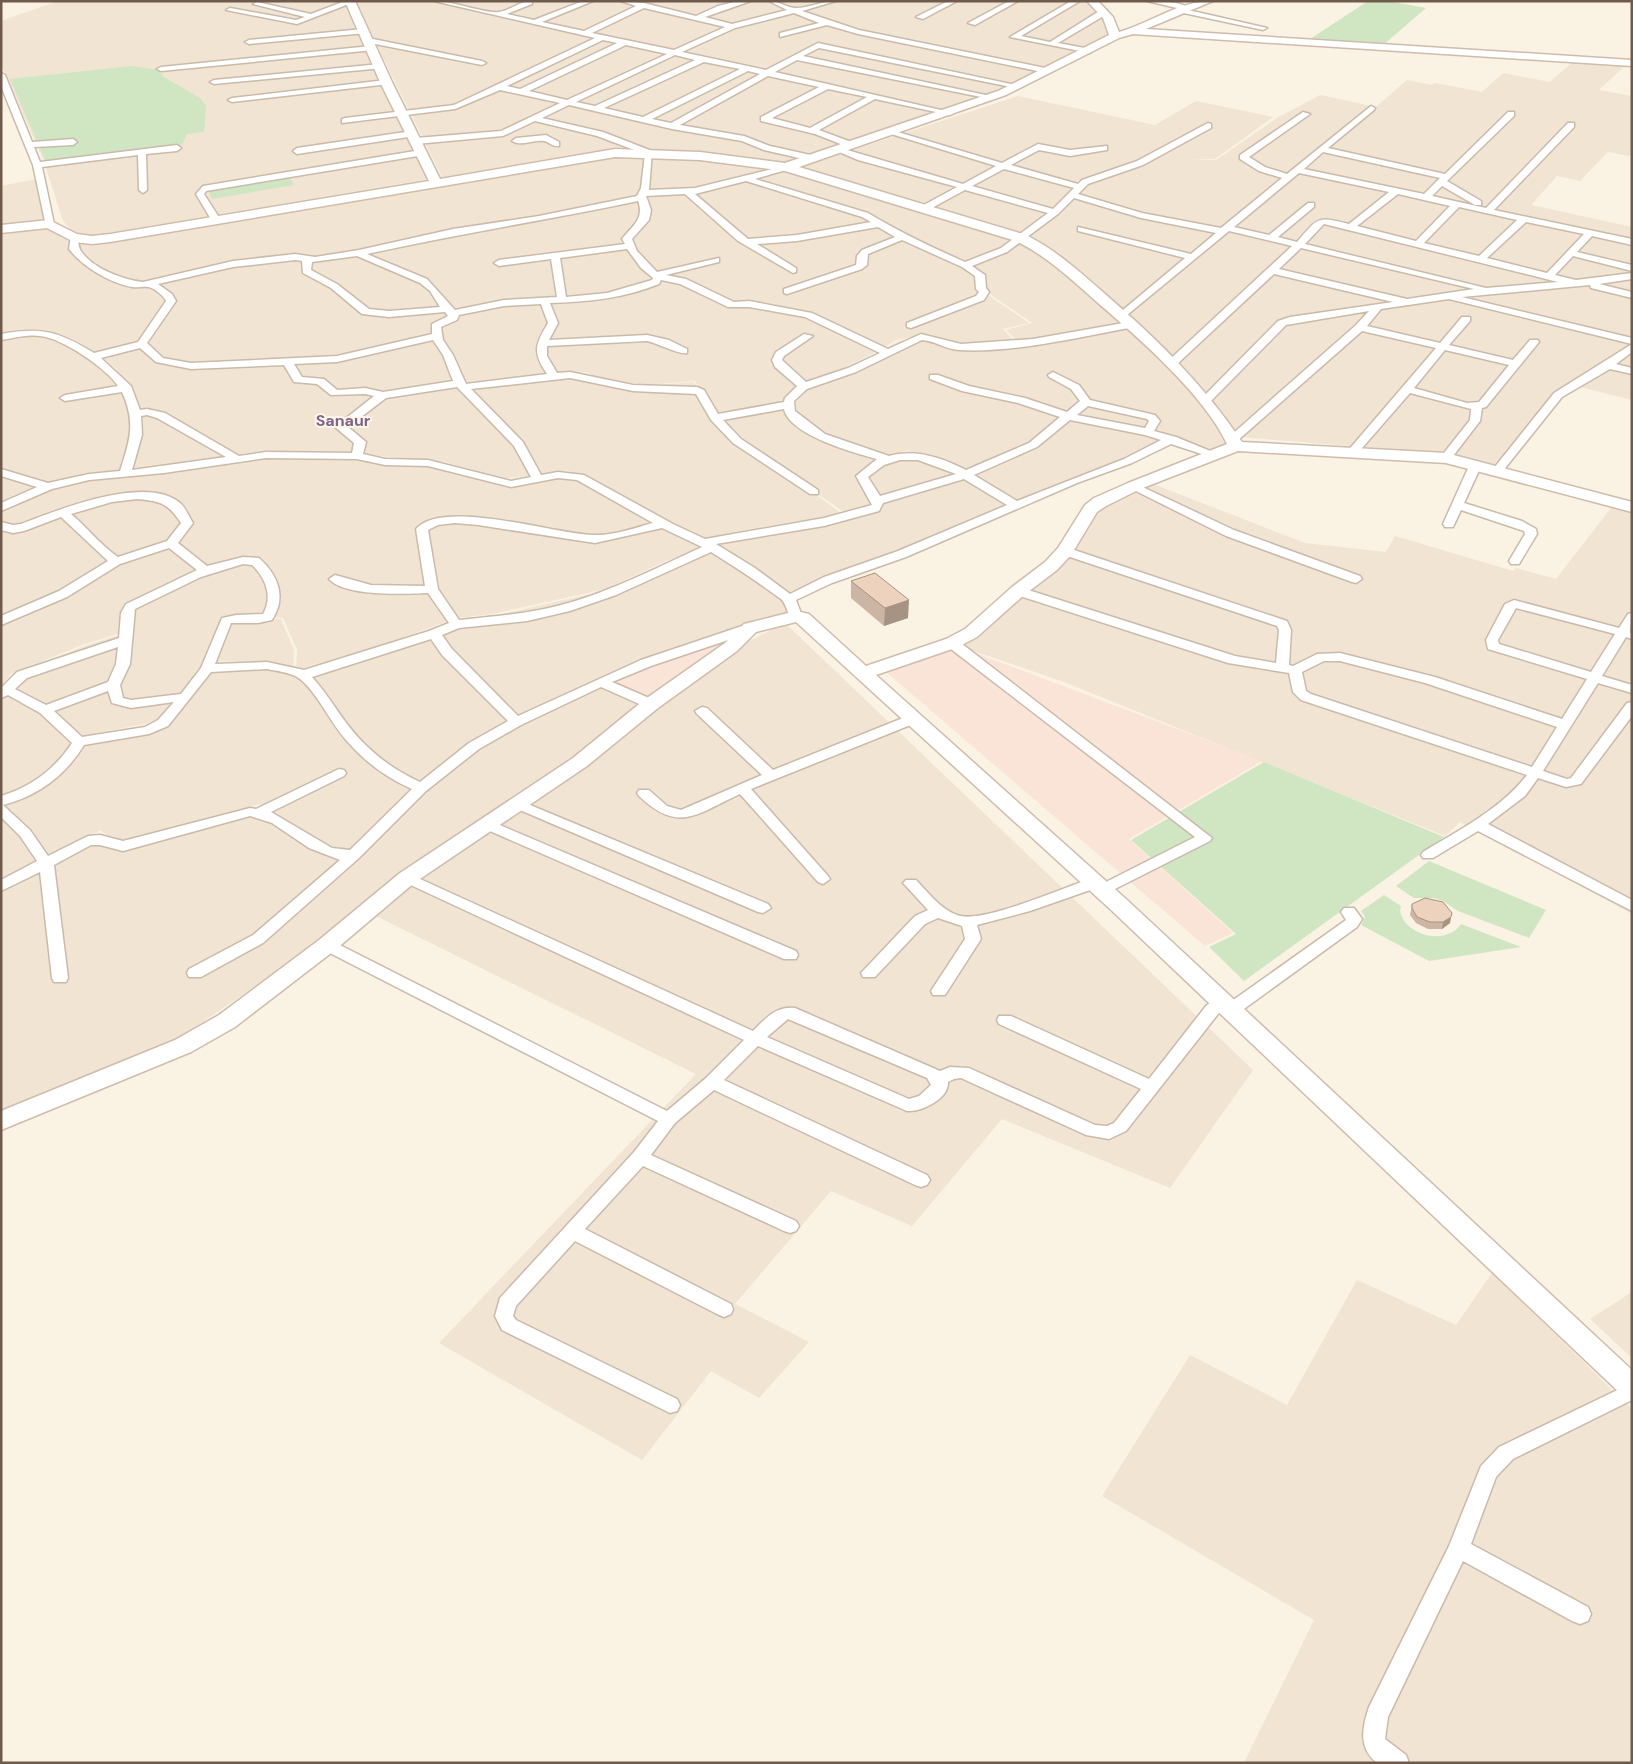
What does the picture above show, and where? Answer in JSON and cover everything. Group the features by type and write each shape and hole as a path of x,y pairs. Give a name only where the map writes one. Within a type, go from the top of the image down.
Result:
{"street":[{"path":"437,1 950,113"},
{"path":"534,22 590,1"},
{"path":"624,1 732,26"},
{"path":"697,18 721,8 748,1"},
{"path":"772,1 826,23 858,32 1047,71"},
{"path":"297,151 414,137 494,135 508,131 570,103 732,26 833,1"},
{"path":"920,17 954,1"},
{"path":"972,23 1015,1"},
{"path":"1077,1 1014,35 1017,38 1087,51"},
{"path":"1092,1 1104,12 1115,36"},
{"path":"1150,1 1263,28"},
{"path":"317,4 350,2"},
{"path":"230,10 287,22 304,21 350,2"},
{"path":"350,2 386,82 436,183"},
{"path":"500,14 530,2"},
{"path":"74,238 74,250 89,265 132,284 150,283 200,270 242,263 295,257 307,260 360,253 453,232 539,219 642,195 717,187 786,167 950,113 1016,86 1115,36 1133,31 1182,9 1205,2"},
{"path":"257,4 315,16"},
{"path":"585,33 644,5"},
{"path":"1050,44 1104,12"},
{"path":"783,35 826,23"},
{"path":"1133,31 1632,63"},
{"path":"828,47 858,32"},
{"path":"345,121 455,107 602,37"},
{"path":"161,69 368,40"},
{"path":"250,42 368,40 482,63"},
{"path":"523,91 625,42"},
{"path":"672,126 770,73 814,46 828,47 1016,86"},
{"path":"795,56 991,97"},
{"path":"595,109 703,59"},
{"path":"214,82 380,66"},
{"path":"644,120 746,69"},
{"path":"1,75 37,165 49,224"},
{"path":"232,100 386,82"},
{"path":"827,86 764,119 810,131 845,147 861,158 1055,212"},
{"path":"499,87 672,126 744,139 767,148 812,158"},
{"path":"810,131 875,96"},
{"path":"1015,505 965,475 930,459 916,456 885,458 838,444 814,434 796,419 788,405 789,400 802,387 852,370 920,337 932,338 949,346 961,347 976,344 1032,342 1125,321 1224,229 1371,108"},
{"path":"1288,177 1267,171 1243,158 1306,114"},
{"path":"1425,198 1511,114"},
{"path":"535,119 600,134 649,152"},
{"path":"1490,210 1571,125"},
{"path":"964,266 998,253 1020,238 1055,212 1079,187 1140,163 1208,126"},
{"path":"508,131 519,144 546,138 556,144"},
{"path":"894,132 940,148 1079,187"},
{"path":"29,144 73,142"},
{"path":"926,208 962,187 1040,147 1070,153 1104,148"},
{"path":"37,165 176,148"},
{"path":"1321,149 1444,180 1490,210"},
{"path":"142,152 143,190"},
{"path":"649,152 642,195 646,210 644,220 627,239 644,266 656,276 683,281 732,305 749,304 808,314 887,352"},
{"path":"1,229 49,224 55,225 74,238 92,240 110,238 603,154 649,152 700,156 786,167 926,208 1020,238 1043,249 1171,364 1206,400 1234,442"},
{"path":"215,219 200,194 203,189 422,153"},
{"path":"1298,170 1632,242"},
{"path":"746,179 810,200 855,211 882,223 902,237 980,275 983,295 980,298 911,324"},
{"path":"687,191 741,239 793,270"},
{"path":"1351,227 1395,192"},
{"path":"1072,195 1141,215 1272,238 1490,290"},
{"path":"1418,244 1457,204"},
{"path":"1272,238 1310,205"},
{"path":"1481,260 1524,219"},
{"path":"1171,364 1299,244 1318,223 1324,221 1632,295"},
{"path":"747,242 797,238 882,223"},
{"path":"1081,229 1192,257"},
{"path":"1549,276 1590,233"},
{"path":"787,291 859,267 862,265 862,256 865,252 902,237"},
{"path":"499,263 631,246"},
{"path":"360,253 366,258 430,286 450,311 453,318 436,326 437,336 462,385 519,444 537,478"},
{"path":"1571,253 1632,268"},
{"path":"555,257 562,300"},
{"path":"307,260 306,271 311,276 334,286 366,312 389,314 450,311 493,304 600,297 639,289 656,282 656,276"},
{"path":"656,276 716,260"},
{"path":"1271,270 1409,302"},
{"path":"1206,400 1282,323 1300,317 1378,308 1443,296 1490,290 1579,283 1632,276"},
{"path":"95,356 142,344 151,328 169,307 171,301 169,296 150,283"},
{"path":"1443,296 1632,341"},
{"path":"545,302 553,323 541,343 542,359 554,377"},
{"path":"863,673 952,643 971,633 1018,591 1051,566 1065,551 1091,509 1100,502 1134,486 1214,455 1234,442 1360,327 1378,308"},
{"path":"1352,452 1466,319"},
{"path":"1360,327 1516,364"},
{"path":"1,337 43,333 54,336 95,356 112,370 128,388 136,414 137,433 125,474"},
{"path":"142,344 160,360 180,366 337,359 437,336"},
{"path":"802,387 795,378 779,365 777,360 780,354 808,336"},
{"path":"541,343 647,338 665,342 683,352"},
{"path":"1408,388 1476,407 1482,405 1534,342"},
{"path":"1498,470 1558,395 1608,364 1632,346"},
{"path":"288,362 298,380 320,381 335,393 365,391 383,394 462,385 582,376 633,388 693,389 700,392 716,418 737,441 814,492"},
{"path":"1608,364 1632,371"},
{"path":"1053,375 1075,387 1086,402 1151,417 1155,421 1148,432"},
{"path":"934,377 966,389 1021,400 1070,417 1148,432 1214,455"},
{"path":"66,398 128,388"},
{"path":"357,456 360,442 342,427 383,394"},
{"path":"877,501 965,475 1033,445 1070,417 1086,402"},
{"path":"716,418 788,405"},
{"path":"1446,458 1478,416 1476,407"},
{"path":"136,414 147,412 161,415 235,458"},
{"path":"195,973 258,939 354,855 421,788 474,746 516,722 646,663 750,628 793,608 820,583 902,554 1015,505 1128,461 1172,439"},
{"path":"1234,442 1446,458 1476,464 1632,508"},
{"path":"1,508 48,486 90,477 125,474 235,458 293,454 357,456 385,462 442,466 500,483 520,483 558,475 580,477 663,524 708,545 750,570 793,608 1227,1006 1632,1389 1506,1452 1488,1472 1459,1548 1380,1707 1371,1732 1374,1743 1384,1755 1398,1763"},
{"path":"303,675 434,634 456,624 527,616 566,608 612,592 708,545 848,517 875,509 878,505 877,501 862,476 885,458"},
{"path":"1450,524 1476,464"},
{"path":"1,472 25,481 48,486"},
{"path":"1134,486 1230,533 1356,579"},
{"path":"1,526 13,529 24,527 63,513 131,495 165,498 185,517 187,523 171,544 116,561 63,594 1,621"},
{"path":"1458,505 1530,529 1531,534 1515,561"},
{"path":"63,513 88,534 103,552 116,561"},
{"path":"456,624 432,588 422,529 432,522 487,522 596,539 663,524"},
{"path":"171,544 205,571"},
{"path":"1065,551 1282,624 1285,630 1288,668 1300,692 1306,697 1566,783 1576,781 1632,706"},
{"path":"1,801 26,792 54,775 79,742 149,730 162,723 172,714 207,669 222,625 232,618 261,620 268,617 274,590 271,580 254,561 240,560 205,571 130,607 127,613 123,664 113,686 117,700 122,703 131,704 185,696"},
{"path":"335,579 352,587 372,591 432,588"},
{"path":"1018,591 1233,660 1288,668 1322,657 1340,657 1430,680 1563,724"},
{"path":"1626,634 1514,604 1509,607 1492,640 1493,646 1632,689"},
{"path":"1428,855 1478,825 1520,793 1535,773 1592,678 1626,634 1632,617"},
{"path":"1,1121 183,1046 227,1021 327,945 407,878 580,762 651,704 731,647 750,628"},
{"path":"434,634 447,652 516,722"},
{"path":"79,742 45,710 4,692 22,675 125,640"},
{"path":"911,883 939,911 960,922 968,921 1098,887 1205,838 952,643"},
{"path":"207,669 268,666 286,669 303,675 348,734 388,772 421,788"},
{"path":"601,682 651,704"},
{"path":"45,710 113,686"},
{"path":"702,711 771,776"},
{"path":"644,793 666,813 675,816 698,809 742,788 913,719"},
{"path":"260,812 339,773"},
{"path":"742,788 823,879"},
{"path":"518,804 763,908"},
{"path":"1,810 25,833 46,864 60,978"},
{"path":"1,886 88,841 100,840 123,846 250,812 260,812 273,817 339,856 354,855"},
{"path":"488,824 790,955"},
{"path":"1478,825 1632,906"},
{"path":"407,878 754,1038 907,1105 917,1106 924,1102 940,1086 939,1080 932,1074 795,1014 786,1013 778,1017 754,1038 712,1082 669,1119 640,1157 507,1303 504,1316 509,1325 670,1404"},
{"path":"869,973 920,920 939,911"},
{"path":"939,1080 950,1073 963,1072 1092,1131 1109,1133 1120,1127 1212,1010 1227,1006 1352,923 1354,919 1349,912"},
{"path":"939,991 973,939 968,921"},
{"path":"327,945 669,1119"},
{"path":"1005,1020 1152,1087"},
{"path":"712,1082 921,1180"},
{"path":"640,1157 790,1226"},
{"path":"572,1231 724,1309"},
{"path":"1459,1548 1580,1614"}],"shaded area":[{"path":"58,1 345,1 429,179 89,236 71,230 63,221 44,162 1,64 1,21"},
{"path":"355,1 1089,1 1105,18 1112,34 988,96 782,163 619,147 442,177"},
{"path":"1575,60 1628,63 1599,90 1632,96 1632,153 1629,156 1608,152 1580,181 1557,176 1531,205 1632,227 1632,400 1572,385 1501,468 1448,454 1240,437 1200,386 1127,314 1026,236 1072,201 1086,180 1143,160 1077,181 1054,210 1019,235 798,168 1018,96 1155,125 1196,101 1273,117 1215,159 1188,160 1216,160 1277,118 1320,95 1376,107 1407,80 1482,92 1503,73 1550,82"},
{"path":"648,153 640,198 359,252 308,259 306,255 265,258 144,284 97,269 75,249 75,238 92,240 471,174"},
{"path":"650,153 784,167 716,187 644,192"},
{"path":"785,168 1020,238 961,263 929,250 856,209 829,204 748,179"},
{"path":"37,179 53,219 1,226 1,186"},
{"path":"746,179 878,220 792,236 747,240 689,192"},
{"path":"686,192 746,241 793,237 879,221 974,271 980,286 976,292 988,295 1029,323 1003,329 1013,340 951,344 930,334 896,340 880,350 806,310 790,312 757,306 746,300 727,304 665,278 646,266 629,239 639,228 644,193"},
{"path":"640,199 645,211 627,239 657,277 655,282 610,294 516,302 453,313 446,306 372,313 312,275 308,260"},
{"path":"51,220 73,238 83,261 114,277 150,283 168,297 166,306 142,342 98,354 114,369 128,392 135,415 125,470 86,473 49,485 1,471 1,227"},
{"path":"1022,239 1128,325 1050,338 1016,340 1006,330 1032,323 990,294 978,291 982,278 963,264"},
{"path":"304,256 305,271 333,287 370,314 447,311 449,319 434,325 457,381 392,392 334,391 322,380 301,380 288,362 275,362 271,358 174,363 154,355 143,344 170,296 152,283 201,270"},
{"path":"659,278 677,279 727,305 745,301 790,313 805,312 878,351 823,378 784,403 812,432 878,459 858,474 877,505 845,513 791,475 775,461 738,441 714,415 695,381 645,385 601,379 586,372 555,376 543,359 554,323 546,302 611,295"},
{"path":"544,303 551,323 536,347 540,359 552,376 465,386 435,325 454,313 493,304"},
{"path":"1129,326 1199,394 1233,441 1207,452 1172,438 1015,504 936,459 908,450 885,457 855,443 841,444 814,431 787,404 802,387 853,366 899,341 930,336 951,345 1033,342"},
{"path":"141,344 173,365 287,363 296,379 320,381 332,392 381,395 338,426 358,443 356,454 262,451 128,470 132,450 131,391 116,369 100,354"},
{"path":"585,373 600,380 645,386 694,382 711,416 842,514 824,519 797,521 739,531 704,542 568,471 537,475 466,387"},
{"path":"457,382 523,450 534,475 503,479 446,462 359,454 361,442 343,429 376,399"},
{"path":"287,451 413,459 445,463 503,480 567,472 710,547 668,560 606,589 492,614 457,618 385,644 296,670 297,650 283,618 222,616 208,662 196,670 184,696 118,699 114,692 130,630 82,645 11,674 1,686 1,508 62,482 232,456"},
{"path":"908,452 935,459 1013,505 783,595 706,543 740,532 798,522 825,520 879,505 861,474 881,460"},
{"path":"1,473 46,487 1,507"},
{"path":"1153,484 1305,543 1386,552 1395,536 1513,571 1516,568 1556,579 1614,504 1632,508 1632,914 1460,822 1445,836 1064,682 956,645 971,637 1073,554 1095,507"},
{"path":"712,548 788,602 796,613 604,678 469,741 350,854 305,834 260,804 116,845 101,830 46,858 1,808 1,800 62,768 77,738 146,726 174,715 186,697 199,671 210,663 263,664 302,670 386,646 457,619 493,616 608,590 670,561"},
{"path":"224,618 281,619 294,651 293,670 264,662 211,661"},
{"path":"785,623 1253,1070 1170,1188 1002,1119 912,1226 831,1191 735,1304 809,1342 759,1398 711,1371 642,1460 439,1343 696,1074 370,913 738,647"},
{"path":"746,628 651,703 608,679"},
{"path":"128,632 116,700 182,697 171,714 145,724 75,737 59,768 1,798 1,687 5,686 13,675 84,646"},
{"path":"954,645 1262,761 1129,839 1233,933 1205,946 885,671"},
{"path":"605,680 649,704 407,872 285,966 176,1040 1,1110 1,812 44,862 101,833 115,847 192,824 259,807 302,836 351,856 472,742"},
{"path":"1492,1273 1632,1409 1632,1763 1244,1763 1314,1620 1102,1496 1190,1355 1287,1405 1357,1280 1456,1325"},
{"path":"1632,1292 1632,1358 1590,1319"}],"green space":[{"path":"1368,1 1388,1 1426,8 1382,46 1307,41"},
{"path":"132,66 158,70 164,77 200,98 206,106 204,132 187,134 182,145 46,162 10,79"},
{"path":"288,174 294,185 212,199 206,187"},
{"path":"1264,762 1444,837 1244,981 1209,947 1236,934 1131,840"},
{"path":"1429,861 1546,910 1529,938 1458,911 1443,901 1434,898 1414,898 1396,886"},
{"path":"1384,895 1401,906 1400,911 1403,920 1418,932 1427,935 1446,935 1455,931 1461,924 1521,947 1429,961 1361,925 1365,917 1361,911"}],"building":[{"path":"875,573 909,600 885,608 851,581"},
{"path":"1425,898 1443,902 1452,913 1451,917 1443,922 1430,922 1417,917 1412,904"}],"district":[{"name":"Sanaur","path":"343,420"}]}
